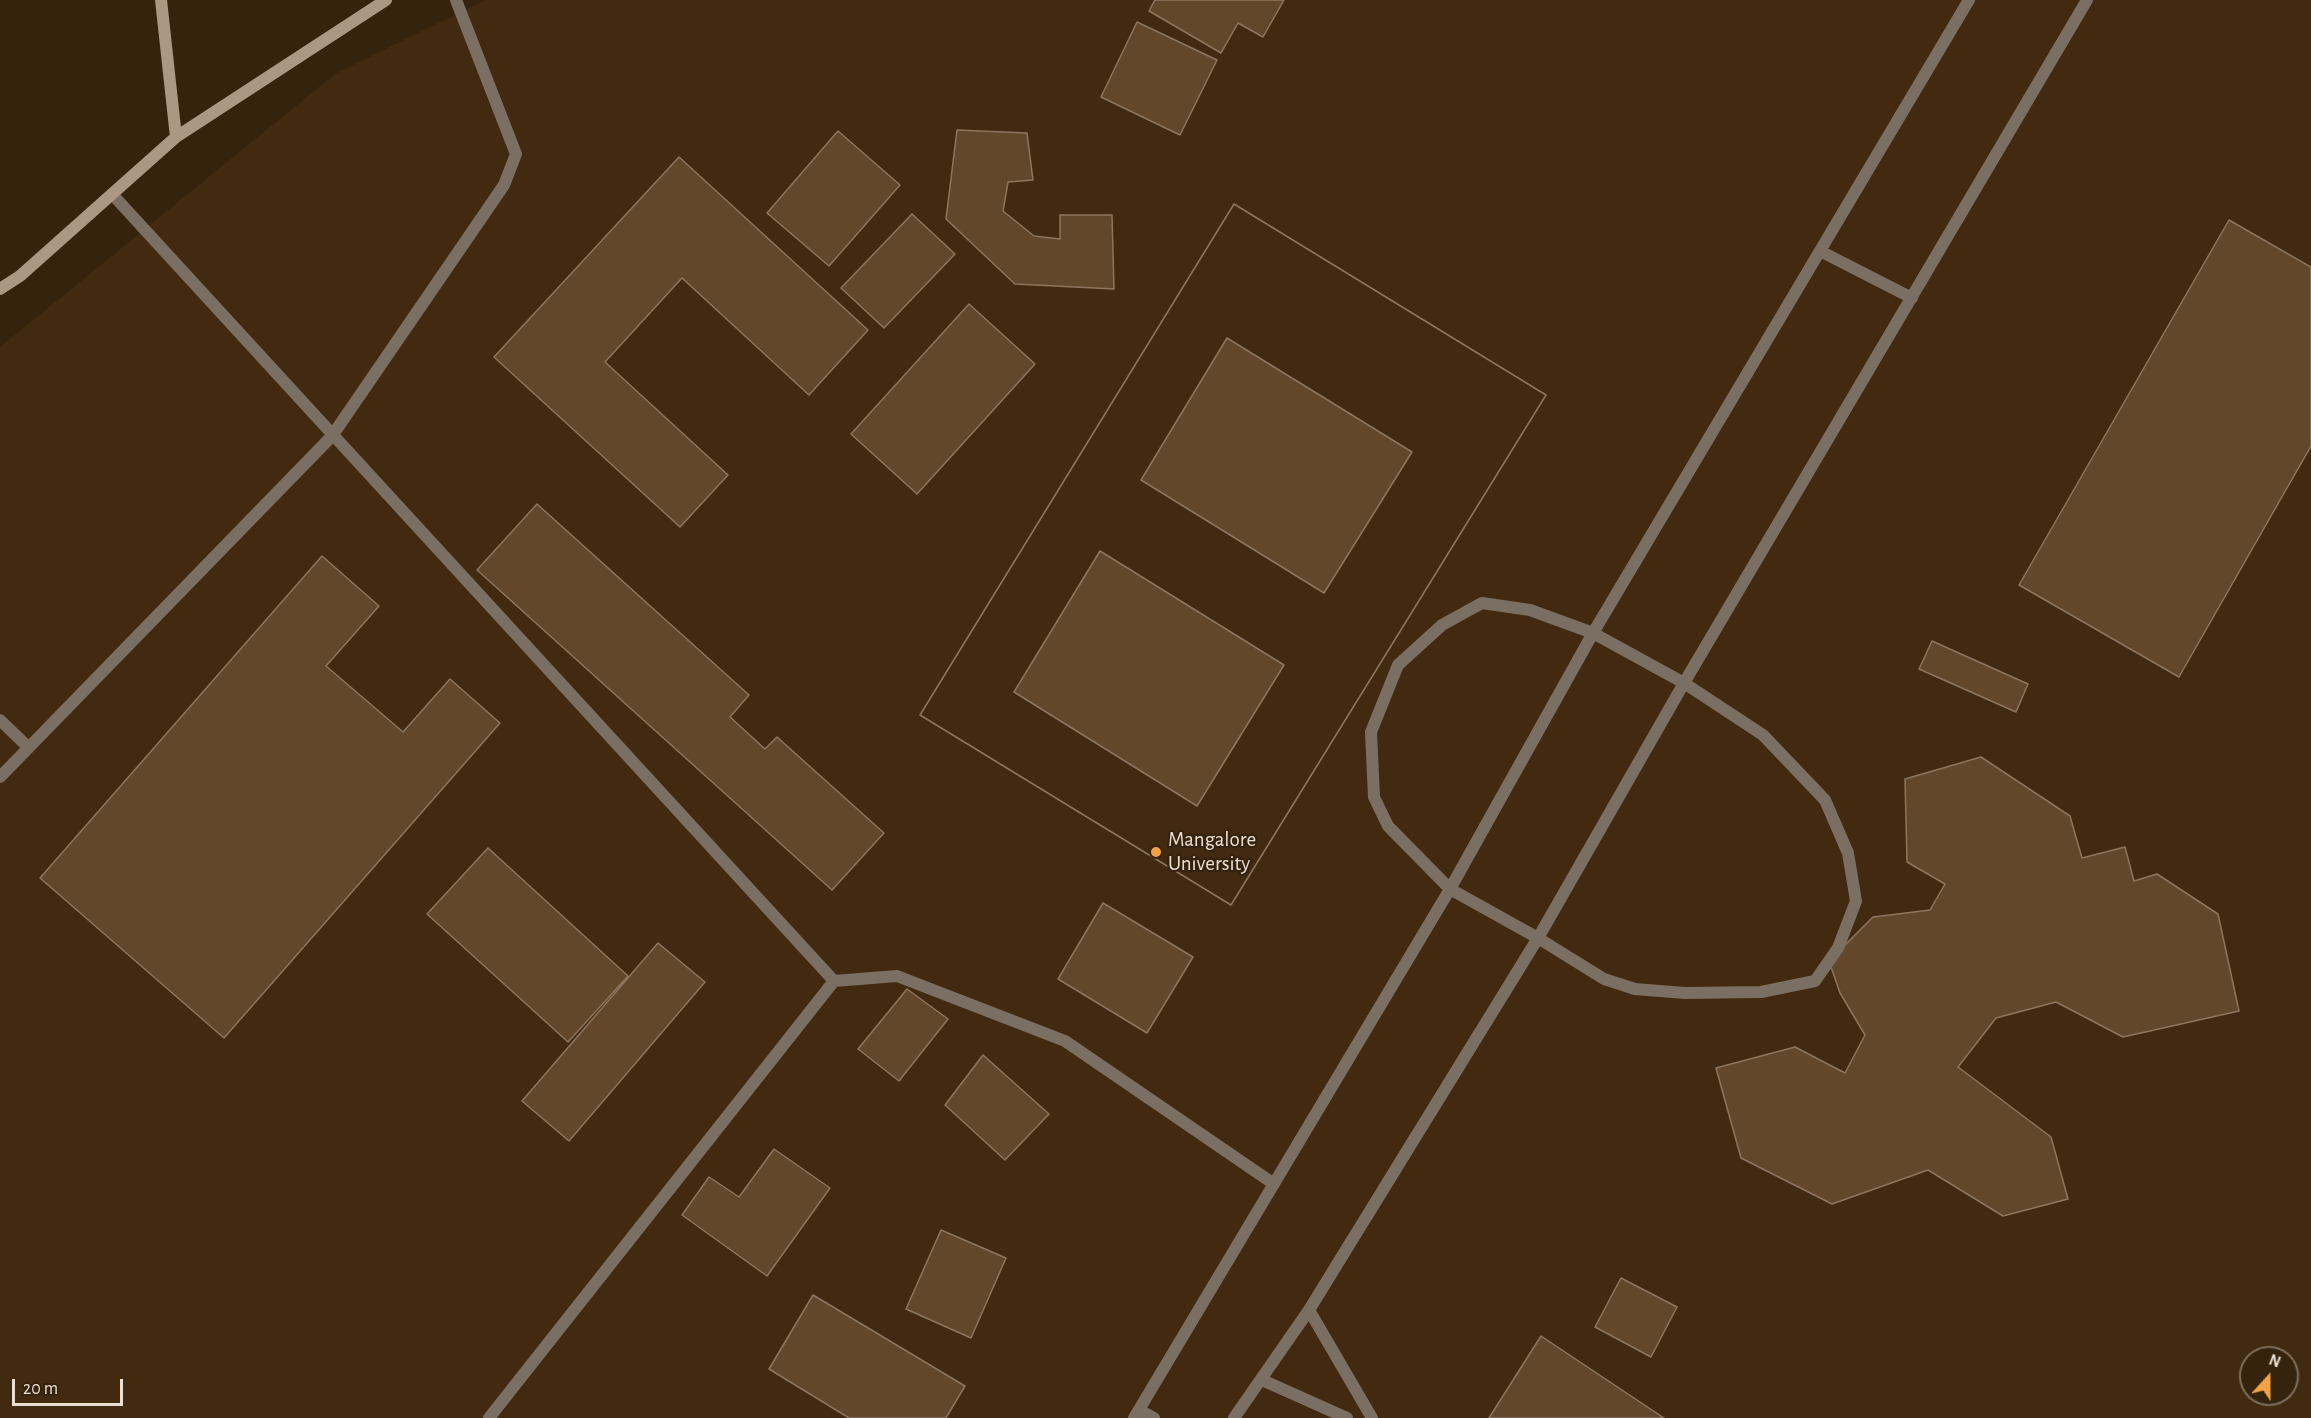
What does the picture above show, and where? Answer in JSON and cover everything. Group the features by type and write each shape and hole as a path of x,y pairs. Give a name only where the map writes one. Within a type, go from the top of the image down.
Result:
{"main road":[{"path":"161,0 176,137"},
{"path":"0,290 20,276 176,137 386,0"}],"street":[{"path":"0,777 332,436 504,185 516,154 456,0"},
{"path":"1154,1418 1137,1414 1450,889 1593,633 1970,0"},
{"path":"1234,1418 1309,1310 1538,938 1684,683 2087,0"},
{"path":"112,194 834,981"},
{"path":"1820,251 1912,298"},
{"path":"1482,603 1530,610 1593,633 1684,683 1763,735 1825,800 1848,853 1856,901 1838,948 1815,981 1761,992 1685,993 1635,989 1604,979 1538,938 1450,889 1388,826 1374,797 1371,732 1398,665 1442,625 1482,603"},
{"path":"0,720 28,747"},
{"path":"489,1418 834,981 897,976 1065,1041 1274,1184"},
{"path":"1309,1310 1372,1418"},
{"path":"1262,1380 1347,1418"}],"shaded area":[{"name":"Mangalore University","path":"485,0 2311,0 2311,1418 0,1418 0,347 335,74"}],"building":[{"path":"1155,0 1284,0 1263,37 1238,23 1221,53 1149,11"},
{"path":"1137,22 1217,60 1180,135 1101,97"},
{"path":"957,130 1027,133 1033,180 1008,182 1003,211 1034,236 1060,239 1060,215 1112,215 1114,289 1015,284 946,219"},
{"path":"838,131 900,185 829,266 767,213"},
{"path":"679,157 868,330 809,395 682,278 605,362 728,475 680,527 494,357"},
{"path":"1234,204 1546,395 1231,905 920,715","holes":["1227,338 1412,452 1324,593 1141,480","1100,551 1284,665 1197,806 1014,692"]},
{"path":"1234,204 1546,395 1231,905 920,715"},
{"path":"912,214 955,254 884,328 841,288"},
{"path":"2229,220 2311,267 2311,446 2179,677 2019,585"},
{"path":"969,304 1035,364 917,494 851,434"},
{"path":"537,504 749,695 730,717 765,749 777,737 884,833 832,890 477,570"},
{"path":"322,556 379,606 326,666 403,732 450,679 500,723 224,1038 40,878"},
{"path":"1932,641 2028,684 2016,712 1919,669"},
{"path":"1981,757 2070,816 2082,858 2125,847 2134,881 2157,874 2218,914 2239,1011 2123,1037 2056,1002 1996,1018 1958,1067 2051,1137 2068,1199 2003,1216 1928,1170 1832,1204 1741,1158 1716,1068 1795,1047 1845,1073 1865,1035 1840,993 1829,961 1873,917 1930,910 1945,884 1907,862 1905,779"},
{"path":"488,848 628,976 568,1042 427,914"},
{"path":"1103,903 1193,957 1147,1033 1058,979"},
{"path":"658,943 705,982 569,1141 522,1101"},
{"path":"907,989 948,1019 899,1081 858,1049"},
{"path":"983,1055 1049,1114 1005,1160 945,1105"},
{"path":"774,1149 830,1188 767,1276 682,1215 709,1177 739,1197"},
{"path":"941,1230 1006,1258 971,1338 906,1309"},
{"path":"1621,1278 1677,1307 1651,1357 1595,1327"},
{"path":"813,1295 965,1386 946,1418 849,1418 769,1369"},
{"path":"1541,1336 1664,1418 1489,1418"}],"place":[{"name":"Mangalore University","path":"1156,852"}]}
